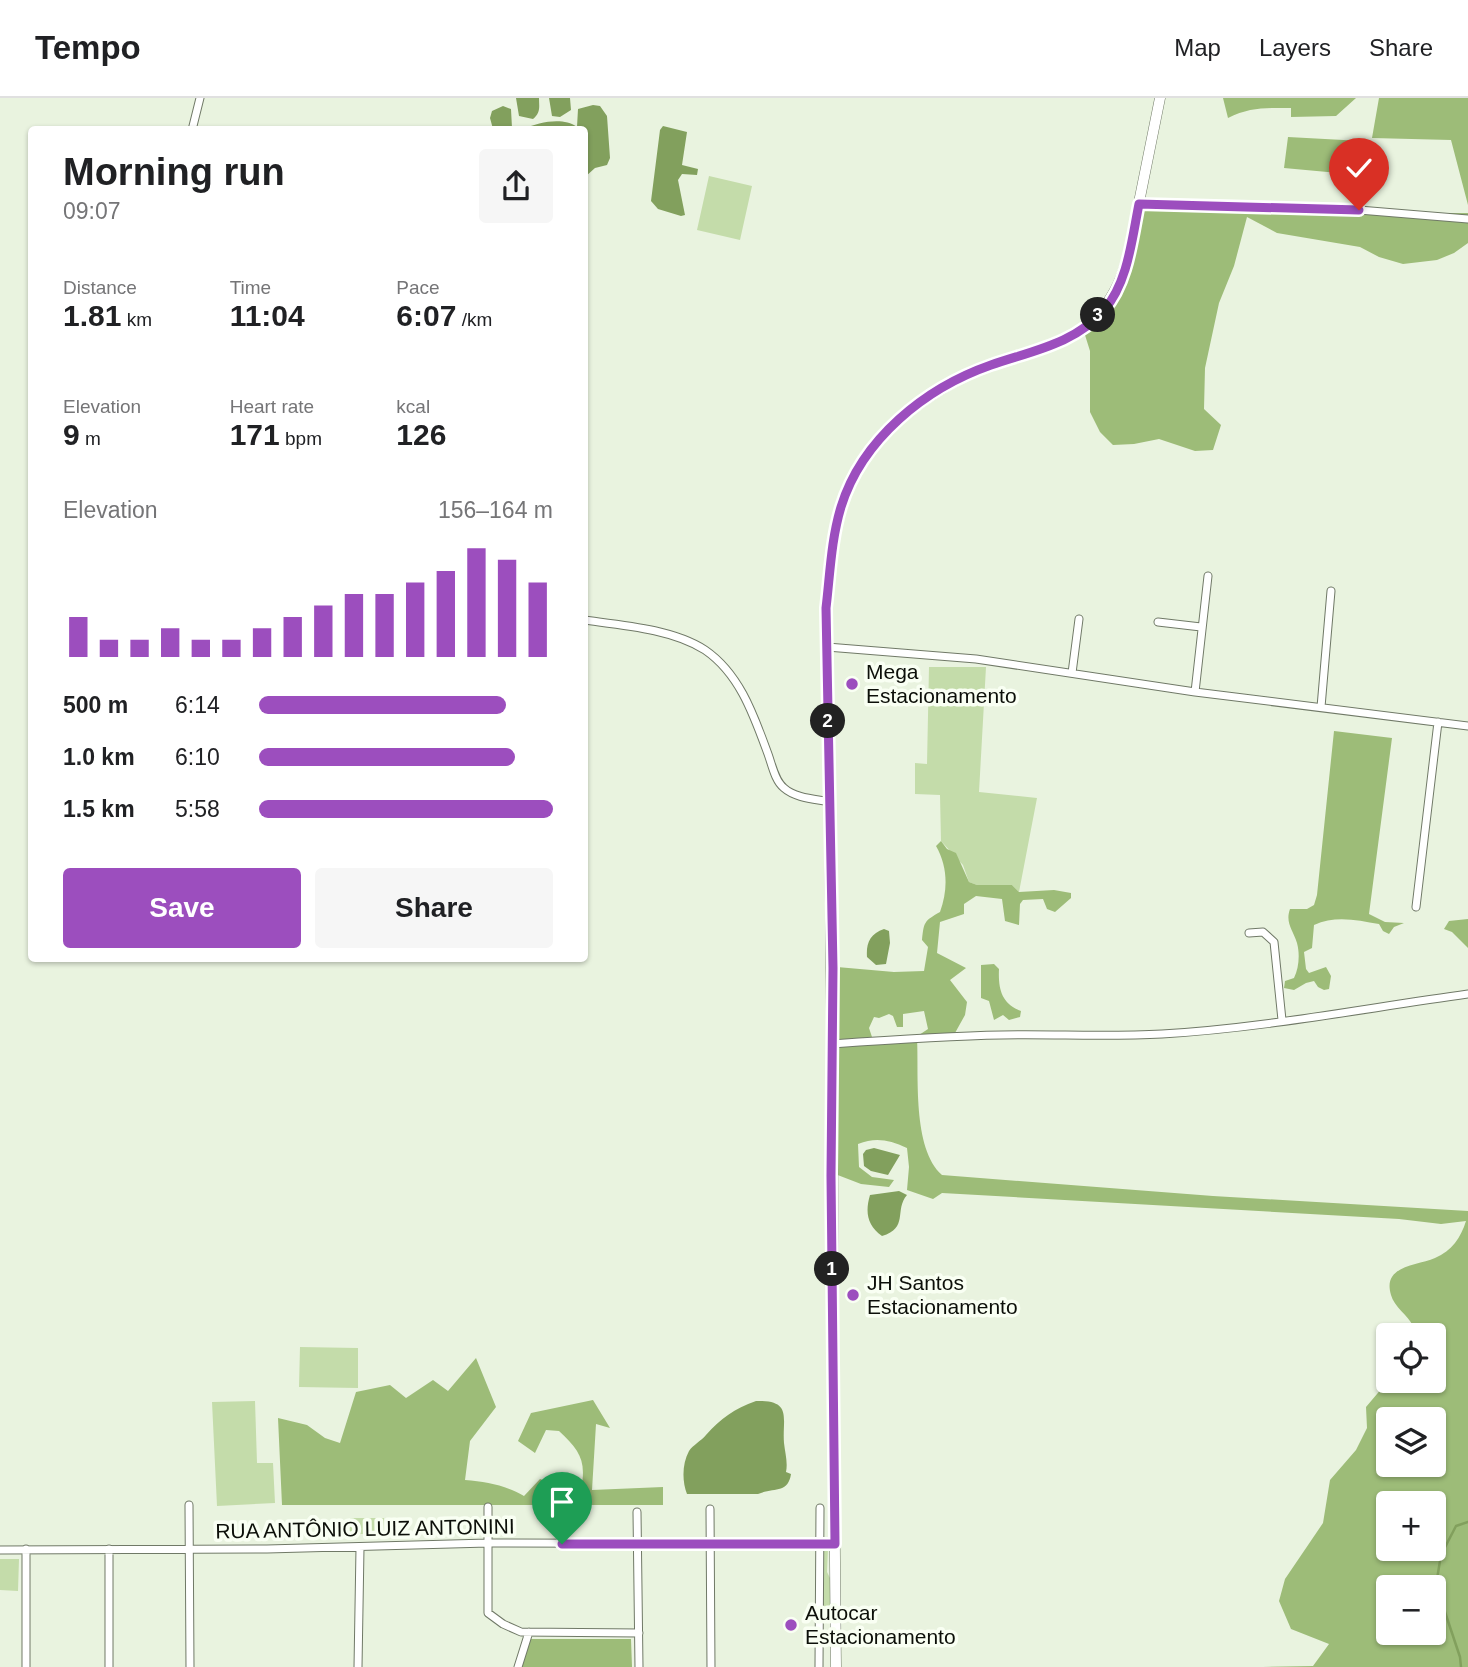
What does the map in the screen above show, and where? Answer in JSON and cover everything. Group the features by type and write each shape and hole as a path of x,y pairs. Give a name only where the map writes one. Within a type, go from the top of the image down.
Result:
{"street":[{"path":"193,126 200,98"},
{"path":"836,1667 833,968 826,608 832,548 841,507 864,459 884,434 919,402 952,382 989,366 1062,341 1080,331 1105,309 1123,275 1160,98"},
{"path":"1139,204 1359,210 1468,219"},
{"path":"1195,692 1208,576"},
{"path":"1321,707 1331,591"},
{"path":"1072,673 1079,619"},
{"path":"588,620 632,626 676,637 704,649 727,668 751,708 782,787 795,795 830,802"},
{"path":"1158,622 1201,628"},
{"path":"827,647 923,653 1195,692 1468,726"},
{"path":"1416,907 1438,722"},
{"path":"1249,933 1263,932 1274,942 1282,1020"},
{"path":"832,1044 991,1035 1086,1037 1164,1034 1238,1027 1468,994"},
{"path":"190,1505 190,1667"},
{"path":"488,1507 488,1613 521,1632 639,1633"},
{"path":"819,1667 820,1508"},
{"path":"710,1509 711,1667"},
{"path":"637,1511 639,1667"},
{"name":"RUA ANTÔNIO LUIZ ANTONINI","path":"0,1550 360,1548 488,1544 835,1544"},
{"path":"358,1667 360,1548"},
{"path":"26,1549 26,1667"},
{"path":"108,1549 109,1667"},
{"path":"518,1667 530,1632"}],"shaded area":[{"path":"516,98 539,98 538,112 533,119 519,116"},
{"path":"549,98 570,98 571,110 560,117 552,116"},
{"path":"1223,98 1356,98 1336,116 1291,117 1291,108 1274,108 1251,110 1228,118"},
{"path":"1379,98 1468,98 1468,205 1451,140 1372,138"},
{"path":"503,106 511,109 512,126 492,126 492,111"},
{"path":"600,106 607,116 610,158 607,165 595,168 588,174 588,126 577,126 578,109"},
{"path":"551,122 575,126 531,126"},
{"path":"663,126 687,132 682,165 698,169 697,175 682,174 678,180 685,215 681,216 658,209 651,201 660,130"},
{"path":"1288,137 1362,141 1360,175 1284,168"},
{"path":"709,176 752,186 740,240 697,230"},
{"path":"1142,203 1357,213 1468,213 1468,243 1437,260 1403,264 1379,257 1360,247 1277,233 1247,217 1234,266 1219,303 1205,368 1204,409 1221,425 1213,450 1195,451 1159,439 1113,445 1100,432 1090,412 1090,351 1085,335 1113,306 1129,276"},
{"path":"929,667 986,667 979,792 1037,798 1019,892 1012,885 977,885 969,882 963,865 941,841 940,795 915,794 915,763 927,764"},
{"path":"1334,731 1392,738 1369,914 1385,922 1404,923 1394,927 1389,934 1383,931 1379,924 1354,920 1330,920 1314,925 1312,948 1304,952 1306,969 1309,973 1326,967 1331,976 1329,989 1318,987 1314,981 1294,990 1284,988 1285,981 1294,978 1298,961 1298,947 1289,922 1289,914 1290,909 1307,909 1314,905 1317,895"},
{"path":"941,841 947,849 956,853 969,882 977,885 1012,885 1019,892 1054,890 1071,893 1071,898 1055,912 1047,909 1043,899 1023,900 1020,904 1019,925 1005,921 1002,899 976,896 964,904 964,914 940,922 937,953 966,968 950,980 967,1002 965,1015 955,1033 919,1035 928,1029 924,1011 903,1014 903,1027 897,1027 893,1016 889,1014 874,1017 869,1028 873,1040 917,1038 921,1130 932,1163 942,1175 1213,1196 1468,1211 1468,1667 1263,1667 1313,1666 1329,1644 1291,1629 1279,1601 1285,1579 1323,1523 1330,1480 1356,1450 1367,1428 1366,1407 1378,1393 1446,1393 1446,1323 1411,1323 1393,1299 1390,1285 1396,1272 1446,1252 1458,1238 1466,1221 1441,1224 1399,1219 942,1193 933,1199 907,1190 907,1148 882,1140 858,1144 859,1167 872,1177 894,1180 889,1187 861,1184 835,1174 837,967 894,972 924,971 928,947 922,940 923,929 928,920 940,912 944,895 945,870 936,846"},
{"path":"1468,919 1468,948 1452,932 1444,929 1449,921"},
{"path":"884,929 889,931 890,943 886,964 876,965 867,957 867,947 872,936"},
{"path":"994,964 999,969 1002,995 1009,1004 1021,1011 1020,1017 1009,1020 1003,1015 994,1020 989,1001 981,998 981,965"},
{"path":"874,1148 900,1155 888,1175 871,1171 864,1166 863,1154"},
{"path":"899,1191 907,1195 898,1223 890,1233 882,1236 868,1218 870,1195"},
{"path":"300,1347 358,1348 358,1388 299,1387"},
{"path":"476,1358 496,1407 470,1441 465,1480 496,1485 524,1496 540,1479 566,1489 581,1489 583,1470 580,1456 559,1431 546,1430 535,1453 518,1441 531,1413 593,1400 610,1428 596,1424 592,1490 663,1487 663,1505 282,1505 278,1418 307,1425 325,1438 340,1443 356,1392 390,1385 406,1398 433,1380 448,1391"},
{"path":"255,1401 257,1463 273,1463 275,1503 217,1506 212,1402"},
{"path":"756,1401 776,1404 783,1412 786,1472 791,1474 787,1485 758,1494 687,1494 684,1472 689,1451 723,1419"},
{"path":"350,1518 384,1518 383,1534 350,1534"},
{"path":"828,1548 830,1618 823,1617 823,1549"},
{"path":"0,1559 19,1559 18,1591 0,1590"},
{"path":"528,1639 631,1639 632,1667 521,1667"}],"waterway":[{"path":"1461,1667 1436,1585 1441,1555 1456,1526 1468,1522"}],"place":[{"name":"Mega Estacionamento","path":"852,684"},
{"name":"JH Santos Estacionamento","path":"853,1295"},
{"name":"Autocar Estacionamento","path":"791,1625"}],"route":[{"path":"562,1544 835,1544 831,1176 833,968 826,608 832,548 841,507 864,459 884,434 919,402 952,382 989,366 1062,341 1080,331 1105,309 1123,275 1139,204 1359,210"}]}
